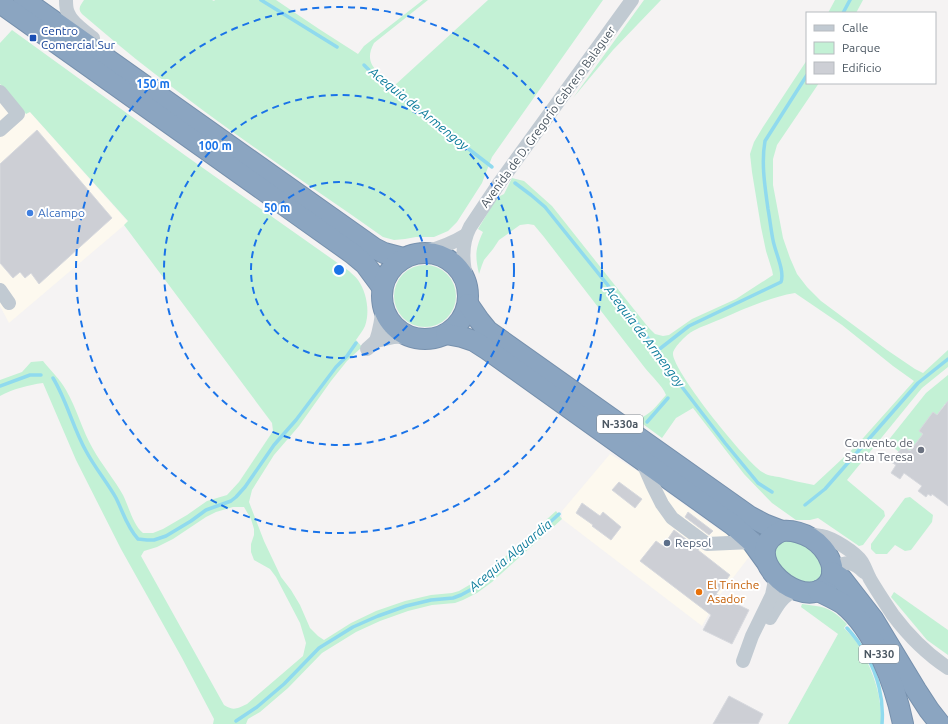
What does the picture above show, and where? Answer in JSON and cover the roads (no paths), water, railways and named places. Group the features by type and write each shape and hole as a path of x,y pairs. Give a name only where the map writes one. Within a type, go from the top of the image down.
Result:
{"highway":[{"name":"N-330a","path":"0,3 353,254 365,264 382,296 387,316 395,327 401,332 416,338 432,339 446,334 452,330 462,318 468,295"},
{"path":"32,4 160,97 374,248 384,253 403,258"},
{"name":"N-330a","path":"382,296 388,274 397,262 403,258 425,252 441,255 449,259 456,264 465,278 468,295 478,320 488,331 749,516 782,532 792,531 804,534"},
{"name":"N-330a","path":"446,334 474,341 733,525 752,542 784,583 805,593 818,591"},
{"path":"771,568 764,554 765,548 771,537 782,532"},
{"path":"804,534 817,543 828,555 831,563 832,577 824,588 818,591"},
{"name":"N-330","path":"832,570 842,579 873,619 894,655 896,673 903,691 910,724"},
{"name":"N-330","path":"818,591 841,603 851,612 872,642 883,661 890,678 898,701 902,724"},
{"path":"894,655 920,697 940,724"},
{"path":"897,724 898,701"}],"street":[{"path":"32,4 46,9 54,7 66,0 68,15 72,20 106,48 160,97"},
{"name":"Avenida de D. Gregorio Cabrero Balaguer","path":"425,252 454,242 466,234 500,182 632,0"},
{"path":"0,92 18,114 0,130"},
{"name":"Avenida de D. Gregorio Cabrero Balaguer","path":"466,234 463,255 468,295"},
{"path":"0,290 10,303"},
{"path":"382,296 380,328 372,345 394,337 409,336"},
{"path":"642,460 662,504 672,518 707,544 752,542"},
{"path":"804,534 822,536 846,548 861,562 893,615 904,628 924,649 948,668"},
{"path":"832,570 844,563 850,562 860,567 870,578"},
{"path":"771,568 772,595 752,636 743,661 780,602 787,594 796,589"}],"waterway":[{"name":"Acequia de Armengoy","path":"261,0 337,47"},
{"path":"844,12 850,0"},
{"name":"Acequia de Armengoy","path":"364,65 378,79 492,167"},
{"path":"657,351 689,326 781,282 782,272 774,245 766,192 763,166 764,149 765,141 806,77"},
{"name":"Acequia de Armengoy","path":"515,183 545,207 631,314 682,387 725,443 758,483 772,492"},
{"path":"53,378 81,442 116,498 131,530 138,539 154,540 166,536 206,510 231,501 236,497 245,487 274,445 296,420 356,343"},
{"name":"Acequia de Armengoy","path":"805,505 825,489 918,383 948,359"},
{"path":"0,386 30,375 41,375"},
{"path":"647,422 668,398"},
{"name":"Acequia Alguardia","path":"236,721 257,707 284,684 319,648 353,627 378,616 406,606 431,600 453,598 474,588 489,578 559,514"},
{"path":"847,628 862,648 874,671 881,696 882,724"}],"place":[{"name":"Centro Comercial Sur","path":"33,38"},
{"name":"Alcampo","path":"30,213"},
{"name":"Convento de Santa Teresa","path":"921,450"},
{"name":"Repsol","path":"667,543"},
{"name":"El Trinche Asador","path":"699,592"}]}
